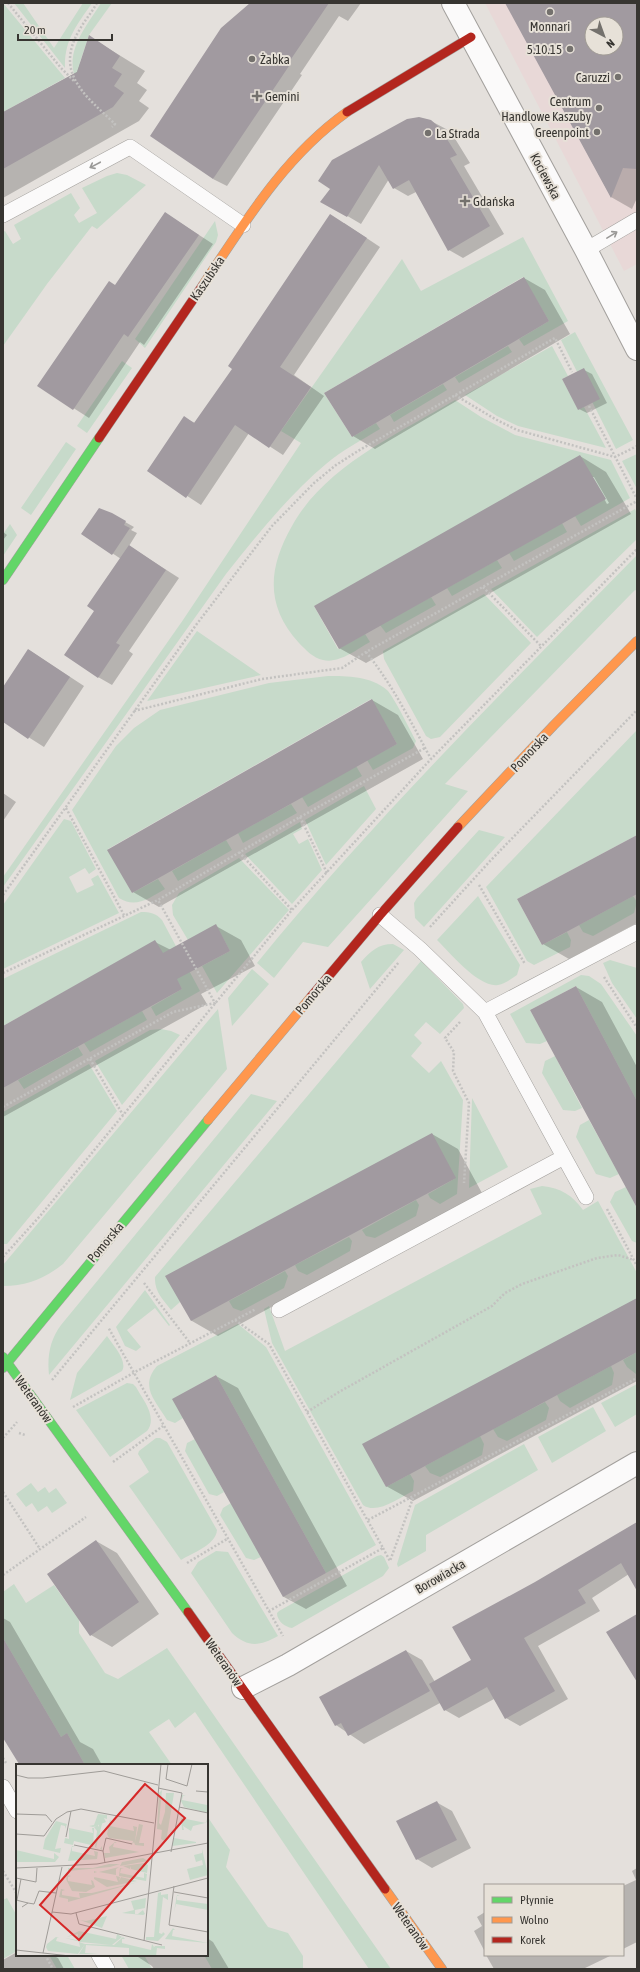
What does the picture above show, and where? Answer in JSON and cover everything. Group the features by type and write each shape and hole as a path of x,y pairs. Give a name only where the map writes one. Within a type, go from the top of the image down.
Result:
{"street":[{"name":"Kociewska","path":"453,3 586,250 637,349"},
{"name":"Kaszubska","path":"3,580 243,225 282,172 323,130 372,97 471,37"},
{"name":"Pomorska","path":"4,1363 380,915 450,835 554,725 637,641"},
{"name":"Weteranów","path":"4,1363 35,1401 442,1969"},
{"name":"Borowiacka","path":"242,1688 288,1665 637,1463"}],"lane":[{"path":"3,215 130,147 243,225"},
{"path":"586,250 637,220"},
{"path":"380,915 414,944 485,1012 586,1197"},
{"path":"485,1012 637,932"},
{"path":"279,1310 564,1157"},
{"path":"3,1787 16,1810"},
{"path":"100,1956 107,1969"}],"path":[{"path":"8,3 61,68 76,83"},
{"path":"98,3 79,30 71,49 70,72 82,93 115,124 108,132"},
{"path":"3,895 196,625 272,526 314,483 336,465 555,338 572,372"},
{"path":"455,395 495,419 518,430 615,457 637,446"},
{"path":"134,711 262,679 342,668 366,652 637,500 589,406"},
{"path":"3,1257 40,1216 292,910 431,759 637,548"},
{"path":"483,587 541,646"},
{"path":"366,652 392,690 431,759"},
{"path":"3,1438 414,944 491,860 637,710"},
{"path":"3,973 158,900 300,817 425,748"},
{"path":"66,808 124,915"},
{"path":"300,817 327,873"},
{"path":"239,852 292,910"},
{"path":"479,885 528,968"},
{"path":"158,900 215,1003"},
{"path":"593,955 608,985 637,1028"},
{"path":"464,1190 468,1103 453,1071 454,1052 445,1038 461,1021 471,998"},
{"path":"3,1106 174,1012 215,1003"},
{"path":"90,1058 123,1114"},
{"path":"605,1206 637,1266"},
{"path":"3,1251 9,1251"},
{"path":"307,1412 339,1392 492,1306 505,1293 522,1284 597,1258 618,1255 634,1260"},
{"path":"144,1284 190,1343"},
{"path":"70,1408 263,1305"},
{"path":"235,1320 269,1344 390,1561 413,1498"},
{"path":"108,1327 135,1372 163,1426 286,1641"},
{"path":"368,1520 413,1498 637,1378"},
{"path":"110,1464 163,1426"},
{"path":"19,1433 31,1437"},
{"path":"3,1492 40,1549"},
{"path":"3,1575 92,1512"},
{"path":"182,1566 227,1539"},
{"path":"269,1611 383,1548"},
{"path":"3,1871 16,1892"},
{"path":"46,1956 53,1969"}],"shaded area":[{"name":"Centrum Handlowe Kaszuby","path":"485,3 637,3 637,264 624,271"}],"green space":[{"path":"3,3 65,78 3,112"},
{"path":"14,3 23,3 54,48 83,3 92,3 72,33 65,58 65,68"},
{"path":"101,3 112,3 89,35 80,62 85,81 75,77 73,57 75,47 84,29"},
{"path":"117,173 127,175 146,185 97,229 92,226 47,284 3,346 3,232 5,231 13,244 21,239 14,225 71,193 80,208 74,215 79,223 97,213 82,188"},
{"path":"215,221 218,235 216,242 145,348 135,339"},
{"path":"523,237 568,321 524,346 519,339 549,321 523,277 324,393 352,437 376,423 380,429 352,445 312,476 273,516 249,545 226,574 3,887 3,877 183,620 301,443 281,431 402,259 421,291"},
{"path":"575,332 633,440 616,449 561,340"},
{"path":"508,346 512,352 459,383 455,377"},
{"path":"552,346 568,376 562,379 578,409 584,407 606,448 518,426 497,416 465,395"},
{"path":"122,361 132,368 87,433 77,426"},
{"path":"443,384 447,390 394,422 390,415"},
{"path":"455,400 481,417 515,435 611,460 630,498 581,526 575,516 314,606 338,649 365,634 370,642 348,655 335,660 329,661 316,657 299,643 288,629 280,615 276,601 274,586 278,557 292,526 306,505 323,486 343,469 364,453"},
{"path":"66,442 76,449 31,515 21,508"},
{"path":"637,454 637,489 622,461"},
{"path":"635,509 637,513 637,539 537,637 491,589"},
{"path":"562,523 567,532 514,561 509,553"},
{"path":"10,524 17,535 3,556 3,534"},
{"path":"637,555 637,591 635,590 632,593 445,784 468,791 328,947 303,942 274,978 257,963 347,857 394,806 490,705"},
{"path":"497,560 502,568 452,596 447,588"},
{"path":"484,594 531,643 440,737 431,739 426,736 384,659 383,651"},
{"path":"431,597 436,605 386,633 380,625"},
{"path":"197,631 261,675 147,701"},
{"path":"328,676 366,679 381,685 387,690 398,706 416,741 413,748 373,770 367,760 397,744 371,699 108,849 132,893 158,879 165,889 148,899 137,902 125,901 119,898 72,810 116,746 134,728 160,710 269,683"},
{"path":"637,730 637,835 517,899 542,945 567,932 571,940 570,947 534,965 527,961 486,887"},
{"path":"356,766 362,776 308,807 302,797"},
{"path":"364,786 376,809 326,865 305,820"},
{"path":"291,804 297,813 243,843 238,833"},
{"path":"64,819 71,821 96,869 89,874 85,868 69,877 77,893 94,885 91,879 98,875 119,913 3,969 3,905"},
{"path":"300,822 302,829 293,834 299,844 308,839 322,870 292,904 245,854"},
{"path":"479,830 505,837 424,927 415,918 414,903"},
{"path":"226,840 232,850 178,881 172,871"},
{"path":"239,858 289,910 217,993 202,966 230,951 216,925 188,940 173,915 172,905 179,893"},
{"path":"478,896 520,965 517,975 498,985 482,981 474,976 437,940"},
{"path":"633,896 637,902 634,913 593,936 583,932 579,925"},
{"path":"141,912 153,913 162,920 200,991 156,1016 151,1007 182,989 155,941 3,1026 3,979"},
{"path":"393,944 404,950 370,989 361,962 375,949 383,945"},
{"path":"610,960 637,968 637,1019 612,983 603,963"},
{"path":"421,961 463,1004 464,1008 440,1034 426,1022 414,1035 422,1043 411,1056 429,1073 441,1061 463,1100 457,1194 440,1204 430,1198 428,1194 456,1178 180,1302 171,1310 162,1299 156,1287 155,1277"},
{"path":"252,969 269,984 232,1026 228,998"},
{"path":"581,975 589,976 601,984 637,1036 637,1101 576,986 530,1010 547,1041 540,1044 526,1043 510,1014"},
{"path":"218,1009 227,1069 63,1264 49,1274 35,1281 20,1285 3,1286 3,1265"},
{"path":"142,1011 147,1020 90,1052 84,1043"},
{"path":"161,1029 180,1035 122,1105 95,1061 150,1030"},
{"path":"78,1047 83,1055 24,1089 18,1080"},
{"path":"555,1056 582,1108 575,1111 563,1110 542,1073 545,1061"},
{"path":"89,1064 117,1111 7,1244 3,1244 3,1112"},
{"path":"251,1094 277,1101 49,1375 48,1361 50,1348 54,1336 61,1325"},
{"path":"472,1098 508,1167 469,1188"},
{"path":"589,1120 619,1174 610,1178 596,1174 576,1137 580,1125"},
{"path":"542,1186 555,1188 566,1193 575,1200 583,1210 598,1201 637,1273 637,1311 363,1444 386,1487 410,1474 414,1481 413,1491 395,1501 375,1508 369,1508 363,1505 272,1343 264,1309 269,1306 285,1351 542,1214 530,1189"},
{"path":"626,1187 637,1208 637,1243 632,1241 610,1202 615,1192"},
{"path":"416,1200 419,1205 416,1216 375,1238 366,1236 362,1230"},
{"path":"349,1237 352,1241 350,1251 307,1275 298,1271 295,1265"},
{"path":"285,1271 288,1276 284,1288 241,1311 233,1308 229,1301"},
{"path":"145,1290 170,1325 169,1326 155,1308 127,1330 141,1347 136,1351 125,1346 116,1327"},
{"path":"238,1324 266,1347 376,1545 326,1573 216,1375 173,1399 183,1418 175,1423 167,1420 151,1394 149,1381 157,1366"},
{"path":"107,1336 121,1358 123,1363 122,1371 70,1400 77,1373"},
{"path":"637,1352 636,1374 627,1367 623,1360"},
{"path":"611,1366 614,1373 612,1385 570,1408 560,1401 557,1395"},
{"path":"127,1383 133,1384 136,1387 145,1403 150,1414 150,1426 147,1431 110,1457 76,1410"},
{"path":"637,1384 637,1414 615,1427 601,1403"},
{"path":"545,1402 549,1408 546,1420 507,1441 498,1437 493,1429"},
{"path":"593,1407 606,1431 552,1463 538,1437"},
{"path":"480,1436 484,1444 482,1455 440,1477 430,1473 425,1466"},
{"path":"156,1438 160,1438 167,1442 217,1530 216,1535 208,1544 181,1560 129,1486 149,1472 138,1454 139,1451"},
{"path":"195,1439 224,1492 217,1496 209,1494 185,1451 187,1443"},
{"path":"524,1444 538,1470 426,1535 426,1551 398,1567 397,1564 415,1505"},
{"path":"31,1483 38,1492 45,1487 49,1493 56,1488 67,1503 52,1513 47,1506 38,1512 32,1503 26,1507 16,1494"},
{"path":"231,1503 261,1557 254,1560 246,1558 220,1515 223,1508"},
{"path":"216,1551 228,1552 278,1636 265,1642 254,1644 243,1641 232,1633 191,1573 198,1562"},
{"path":"381,1555 384,1557 389,1568 383,1576 292,1628 284,1625 278,1619 277,1613 279,1611"},
{"path":"14,1584 26,1603 54,1585 79,1620 79,1633 105,1673 118,1679 167,1648 391,1969 369,1969 195,1712 175,1728 169,1719 149,1732 171,1764 84,1764 67,1733 61,1737 3,1638 3,1592"},
{"path":"208,1817 230,1850 226,1867 268,1927 288,1933 303,1956 303,1969 212,1969 205,1956 208,1956"},
{"path":"7,1898 16,1914 16,1952 3,1959 3,1900"},
{"path":"50,1956 68,1956 75,1969 57,1969"},
{"path":"122,1956 145,1956 152,1969 129,1969"}],"building":[{"path":"250,3 329,3 287,65 289,66 213,179 150,136 221,28"},
{"name":"Centrum Handlowe Kaszuby","path":"505,3 637,3 637,169 623,168 611,198"},
{"path":"89,35 120,56 112,68 122,74 114,86 124,93 113,107 3,169 3,112 77,72"},
{"path":"419,117 431,120 440,128 457,155 450,158 490,226 448,251 409,180 393,189 379,165 347,217 320,202 330,189 318,181 332,160 407,119"},
{"path":"165,212 199,235 128,337 124,334 73,410 37,386 109,281 115,285"},
{"path":"330,214 367,238 280,367 311,387 269,448 235,425 186,498 147,471 184,416 194,423 232,369 228,366"},
{"path":"524,277 549,321 352,437 324,393"},
{"path":"584,368 600,399 578,410 562,379"},
{"path":"580,455 606,499 339,649 314,606"},
{"path":"99,508 126,521 124,525 130,528 112,555 81,534"},
{"path":"129,545 166,570 116,643 120,645 98,678 64,655 94,611 87,606"},
{"path":"28,649 70,677 28,739 3,722 3,687"},
{"path":"372,699 397,744 132,893 107,850"},
{"path":"637,835 637,894 542,945 517,899"},
{"path":"216,924 230,951 177,979 182,989 3,1088 3,1026 155,940 163,953"},
{"path":"576,986 637,1101 637,1208 530,1010"},
{"path":"432,1133 456,1178 191,1321 165,1276"},
{"path":"637,1298 637,1352 386,1487 362,1444"},
{"path":"216,1375 326,1573 283,1597 172,1399"},
{"path":"637,1522 637,1591 621,1563 578,1590 586,1603 524,1638 555,1691 505,1719 487,1687 444,1711 429,1684 471,1660 452,1627 535,1582"},
{"path":"96,1540 139,1602 90,1636 47,1574"},
{"path":"637,1614 637,1682 606,1632"},
{"path":"3,1638 61,1737 67,1733 84,1764 19,1764 3,1738"},
{"path":"406,1650 430,1691 348,1736 341,1723 335,1726 319,1697"},
{"path":"437,1801 457,1840 416,1860 396,1821"}],"traffic: fast":[{"path":"3,580 99,438"},
{"path":"3,1368 208,1120"},
{"path":"3,1357 188,1612"}],"traffic: slow":[{"path":"203,285 250,214 285,170 324,130 347,112"},
{"path":"458,827 554,725 637,641"},
{"path":"208,1120 311,997"},
{"path":"385,1889 442,1969"}],"traffic: jam":[{"path":"347,112 471,37"},
{"path":"99,438 203,285"},
{"path":"311,997 380,915 458,827"},
{"path":"188,1612 385,1889"}],"place":[{"name":"Monnari","path":"550,12"},
{"name":"5.10.15","path":"570,49"},
{"name":"Żabka","path":"252,59"},
{"name":"Caruzzi","path":"618,77"},
{"name":"Gemini","path":"257,96"},
{"name":"Centrum Handlowe Kaszuby","path":"599,108"},
{"name":"Greenpoint","path":"597,132"},
{"name":"La Strada","path":"428,133"},
{"name":"Gdańska","path":"465,201"}]}
